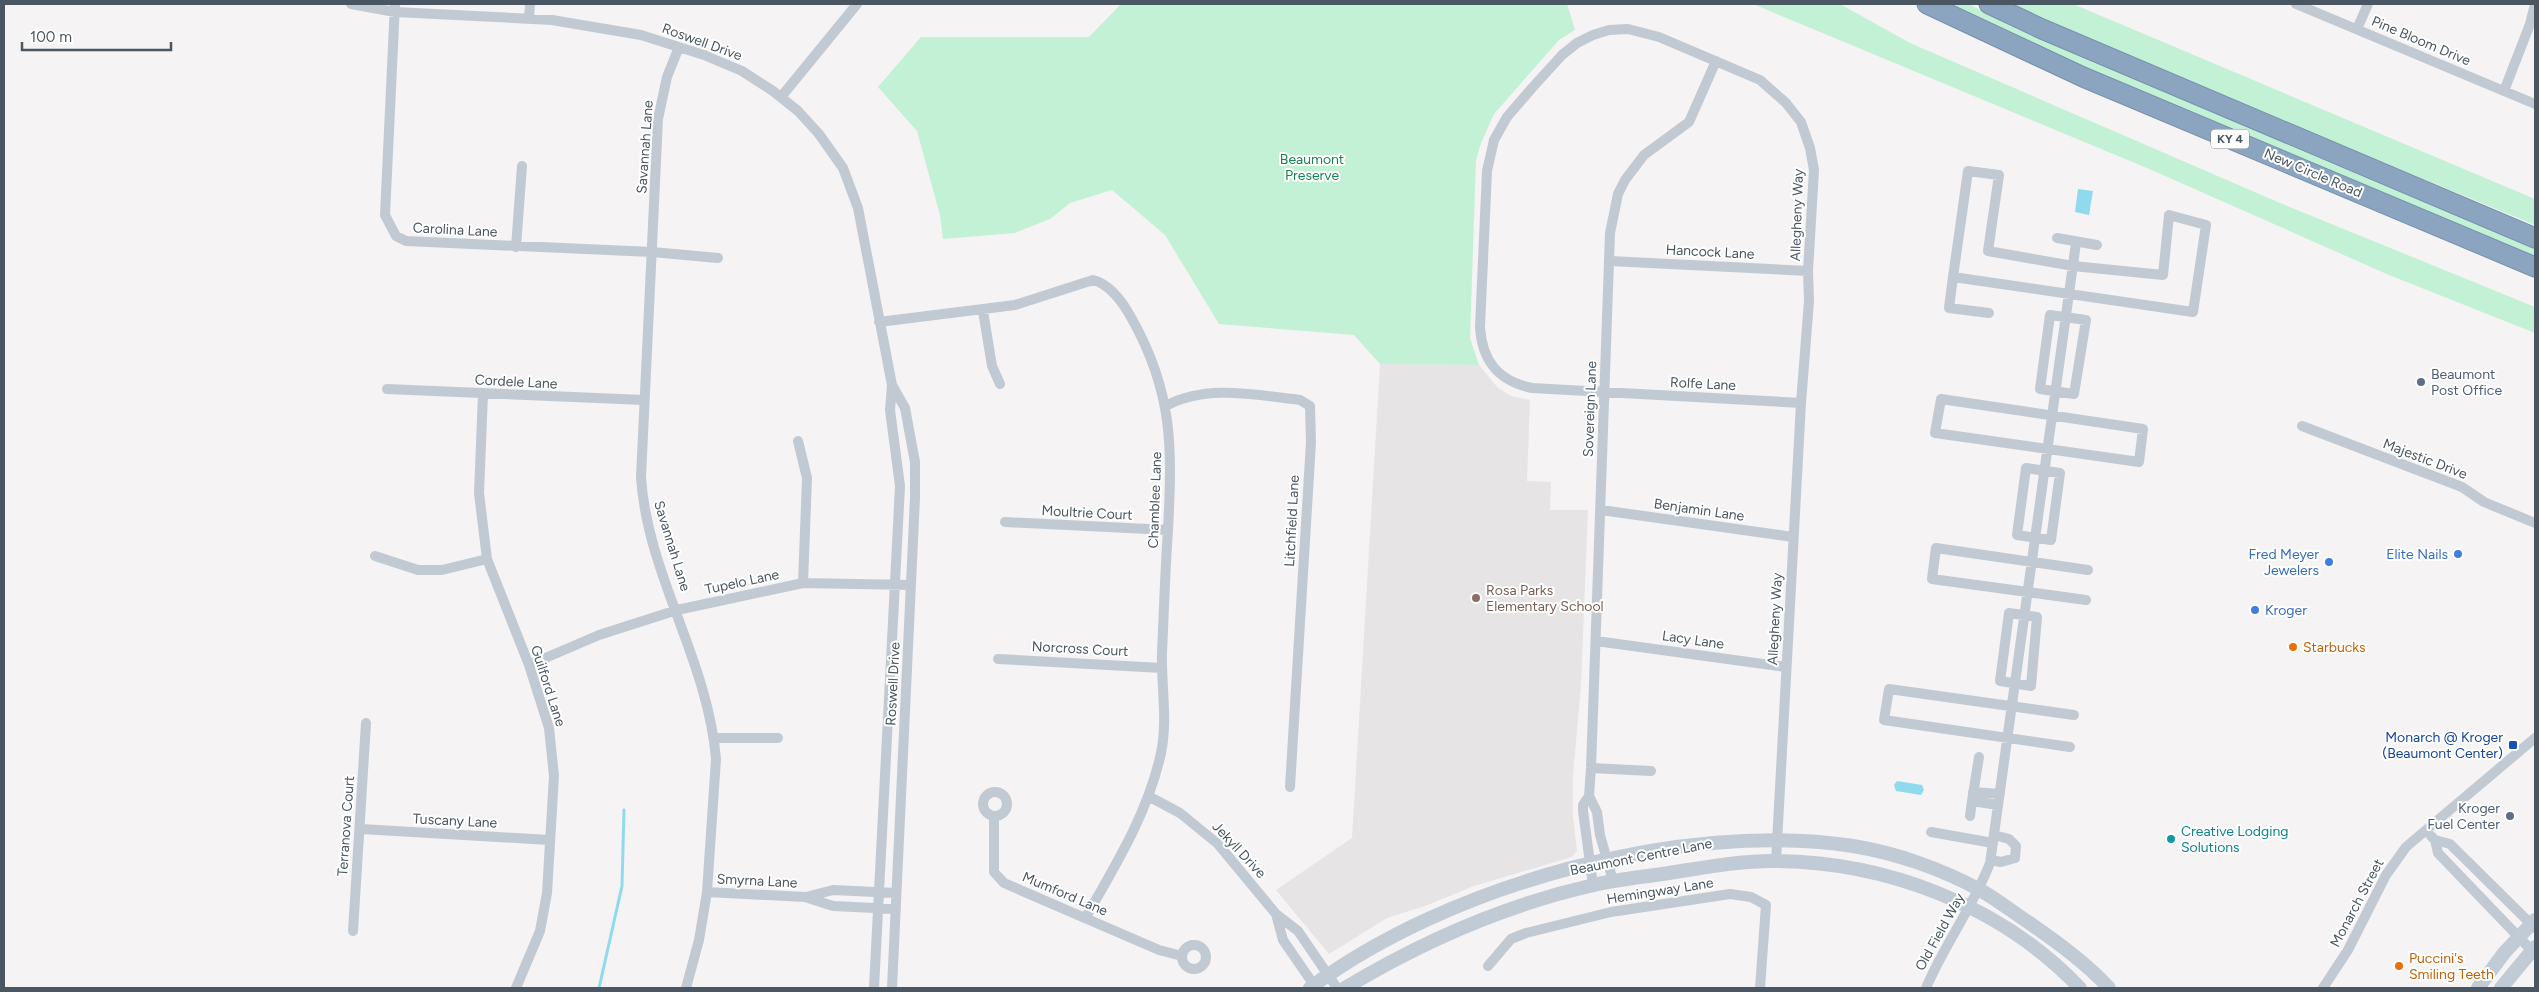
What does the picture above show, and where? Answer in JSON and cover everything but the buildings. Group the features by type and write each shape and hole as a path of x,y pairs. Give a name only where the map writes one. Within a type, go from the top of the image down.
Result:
{"highway":[{"name":"New Circle Road","path":"1927,4 2083,77 2535,267"},
{"name":"New Circle Road","path":"1989,4 2052,33 2535,238"}],"street":[{"name":"Roswell Drive","path":"351,4 586,24 641,35 680,47 742,71 781,97 819,134 843,168 858,208 878,322 892,385 905,408 915,462 916,498 892,988"},
{"path":"529,19 530,4"},
{"path":"781,97 857,4"},
{"name":"Pine Bloom Drive","path":"2296,4 2535,104"},
{"path":"2357,29 2368,4"},
{"path":"2504,91 2530,24 2535,4"},
{"name":"Carolina Lane","path":"395,8 385,215 393,232 406,242 652,252 718,258"},
{"name":"Allegheny Way","path":"1604,392 1519,386 1495,369 1485,355 1480,327 1487,171 1494,140 1507,117 1562,55 1577,43 1600,32 1628,29 1640,31 1760,80 1786,103 1801,122 1810,148 1814,170 1808,271 1809,301 1800,403 1776,861"},
{"name":"Savannah Lane","path":"680,47 667,77 658,119 644,400 642,495 659,560 710,712 716,759 707,892 700,940 686,988"},
{"name":"Sovereign Lane","path":"1593,885 1583,824 1583,805 1589,796 1591,768 1610,234 1613,212 1625,180 1644,155 1689,122 1716,61"},
{"path":"516,247 522,166"},
{"path":"1953,277 2193,312 2206,225 2169,215 2163,275 2073,266 1988,251 1999,175 1968,171 1953,277 1949,308 1989,313"},
{"path":"2057,238 2097,245"},
{"path":"1931,832 1994,839 2009,839 2016,846 2014,858 2002,862 1991,860 1994,839 1999,799 2032,562 2067,318 2076,242"},
{"name":"Hancock Lane","path":"1610,261 1808,271"},
{"name":"Chamblee Lane","path":"878,322 983,311 1054,294 1088,281 1102,283 1118,299 1138,329 1154,364 1166,406 1172,469 1162,668 1166,719 1164,736 1150,797 1124,850 1086,917"},
{"path":"983,311 992,366 1000,384"},
{"path":"2050,315 2086,320 2074,394 2056,392 2040,389 2050,315"},
{"name":"Roswell Drive","path":"874,988 900,486 890,410 892,385"},
{"name":"Cordele Lane","path":"387,389 644,400"},
{"name":"Rolfe Lane","path":"1604,392 1800,403"},
{"name":"Guilford Lane","path":"483,394 479,493 487,559 529,664 550,728 554,776 547,893 540,931 516,988"},
{"name":"Litchfield Lane","path":"1166,406 1186,397 1219,394 1300,400 1310,406 1311,442 1290,786"},
{"path":"1941,400 2053,415 2143,429 2139,462 1935,433 1941,400"},
{"name":"Majestic Drive","path":"2302,426 2462,487 2484,502 2535,523"},
{"path":"798,441 807,478 803,582"},
{"path":"2026,468 2060,473 2051,540 2036,538 2017,535 2026,468"},
{"name":"Benjamin Lane","path":"1601,510 1793,537"},
{"name":"Moultrie Court","path":"1005,522 1168,530"},
{"path":"2086,600 1932,579 1936,548 2088,570"},
{"path":"375,556 418,570 442,570 487,559"},
{"name":"Tupelo Lane","path":"529,664 599,635 677,610 803,582 911,585"},
{"path":"2009,613 2025,615 2038,617 2031,686 2000,681 2009,613"},
{"name":"Lacy Lane","path":"1596,641 1786,667"},
{"name":"Norcross Court","path":"998,659 1162,668"},
{"path":"2070,747 1884,720 1889,689 2074,716"},
{"name":"Terranova Court","path":"353,931 361,829 366,723"},
{"path":"714,738 778,738"},
{"name":"Monarch Street","path":"2324,988 2348,950 2394,862 2406,847 2535,738"},
{"path":"1970,816 1979,757"},
{"path":"1591,768 1651,771"},
{"name":"Sovereign Lane","path":"1589,796 1597,812 1613,881"},
{"name":"Jekyll Drive","path":"1150,797 1180,813 1218,844 1276,914 1298,931 1337,988"},
{"path":"1973,797 1999,799"},
{"name":"Mumford Lane","path":"994,816 994,872 999,880 1159,950 1182,956"},
{"name":"Tuscany Lane","path":"361,829 549,840"},
{"path":"2426,832 2435,840 2450,844 2534,924 2519,936 2478,988"},
{"path":"2435,840 2438,853 2534,951 2501,988"},
{"name":"Beaumont Centre Lane","path":"1313,987 1387,939 1453,907 1517,884 1608,861 1700,844 1777,841 1823,843 1878,851 1909,860 1980,890 2066,950 2108,988"},
{"name":"Old Field Way","path":"1926,988 1968,907 1980,890 1991,860"},
{"name":"Beaumont Centre Lane","path":"1345,988 1405,953 1460,927 1506,910 1613,881 1733,864 1776,861 1828,864 1880,873 1905,881 1968,907 2001,925 2036,949 2080,988"},
{"name":"Smyrna Lane","path":"805,897 833,890 896,893"},
{"name":"Smyrna Lane","path":"707,892 805,897 833,906 896,909"},
{"name":"Hemingway Lane","path":"1488,966 1511,940 1526,933 1611,912 1730,894 1751,897 1766,904 1760,988"},
{"name":"Jekyll Drive","path":"1276,914 1283,940 1313,987"}],"shaded area":[{"name":"Rosa Parks Elementary School","path":"1380,364 1479,365 1498,388 1511,396 1530,400 1527,481 1551,482 1550,510 1588,510 1581,685 1573,775 1573,816 1577,851 1572,857 1474,886 1425,906 1387,918 1329,954 1276,890 1352,838"}],"green space":[{"name":"Beaumont Preserve","path":"1121,4 1567,4 1575,30 1559,40 1494,114 1481,143 1476,160 1470,338 1479,365 1380,364 1354,335 1219,324 1165,235 1112,190 1070,203 1050,219 1015,233 943,239 940,215 917,131 878,87 921,37 1089,37"},
{"path":"1753,4 1840,4 1910,43 2280,203 2535,307 2535,333 2389,275 2147,168"},
{"path":"1943,4 1968,4 2068,51 2535,247 2535,260 2119,85"},
{"path":"2010,4 2073,4 2535,199 2535,225 2164,72"}],"water":[{"path":"2078,189 2093,191 2089,215 2075,212"},
{"path":"1897,781 1922,785 1924,790 1921,795 1896,791 1894,785"}],"waterway":[{"path":"599,988 622,886 624,810"}],"place":[{"name":"Beaumont Post Office","path":"2421,382"},
{"name":"Elite Nails","path":"2458,554"},
{"name":"Fred Meyer Jewelers","path":"2329,562"},
{"name":"Rosa Parks Elementary School","path":"1476,598"},
{"name":"Kroger","path":"2255,610"},
{"name":"Starbucks","path":"2293,647"},
{"name":"Monarch @ Kroger (Beaumont Center)","path":"2513,745"},
{"name":"Kroger Fuel Center","path":"2510,816"},
{"name":"Creative Lodging Solutions","path":"2171,839"},
{"name":"Puccini's Smiling Teeth","path":"2399,966"}]}
